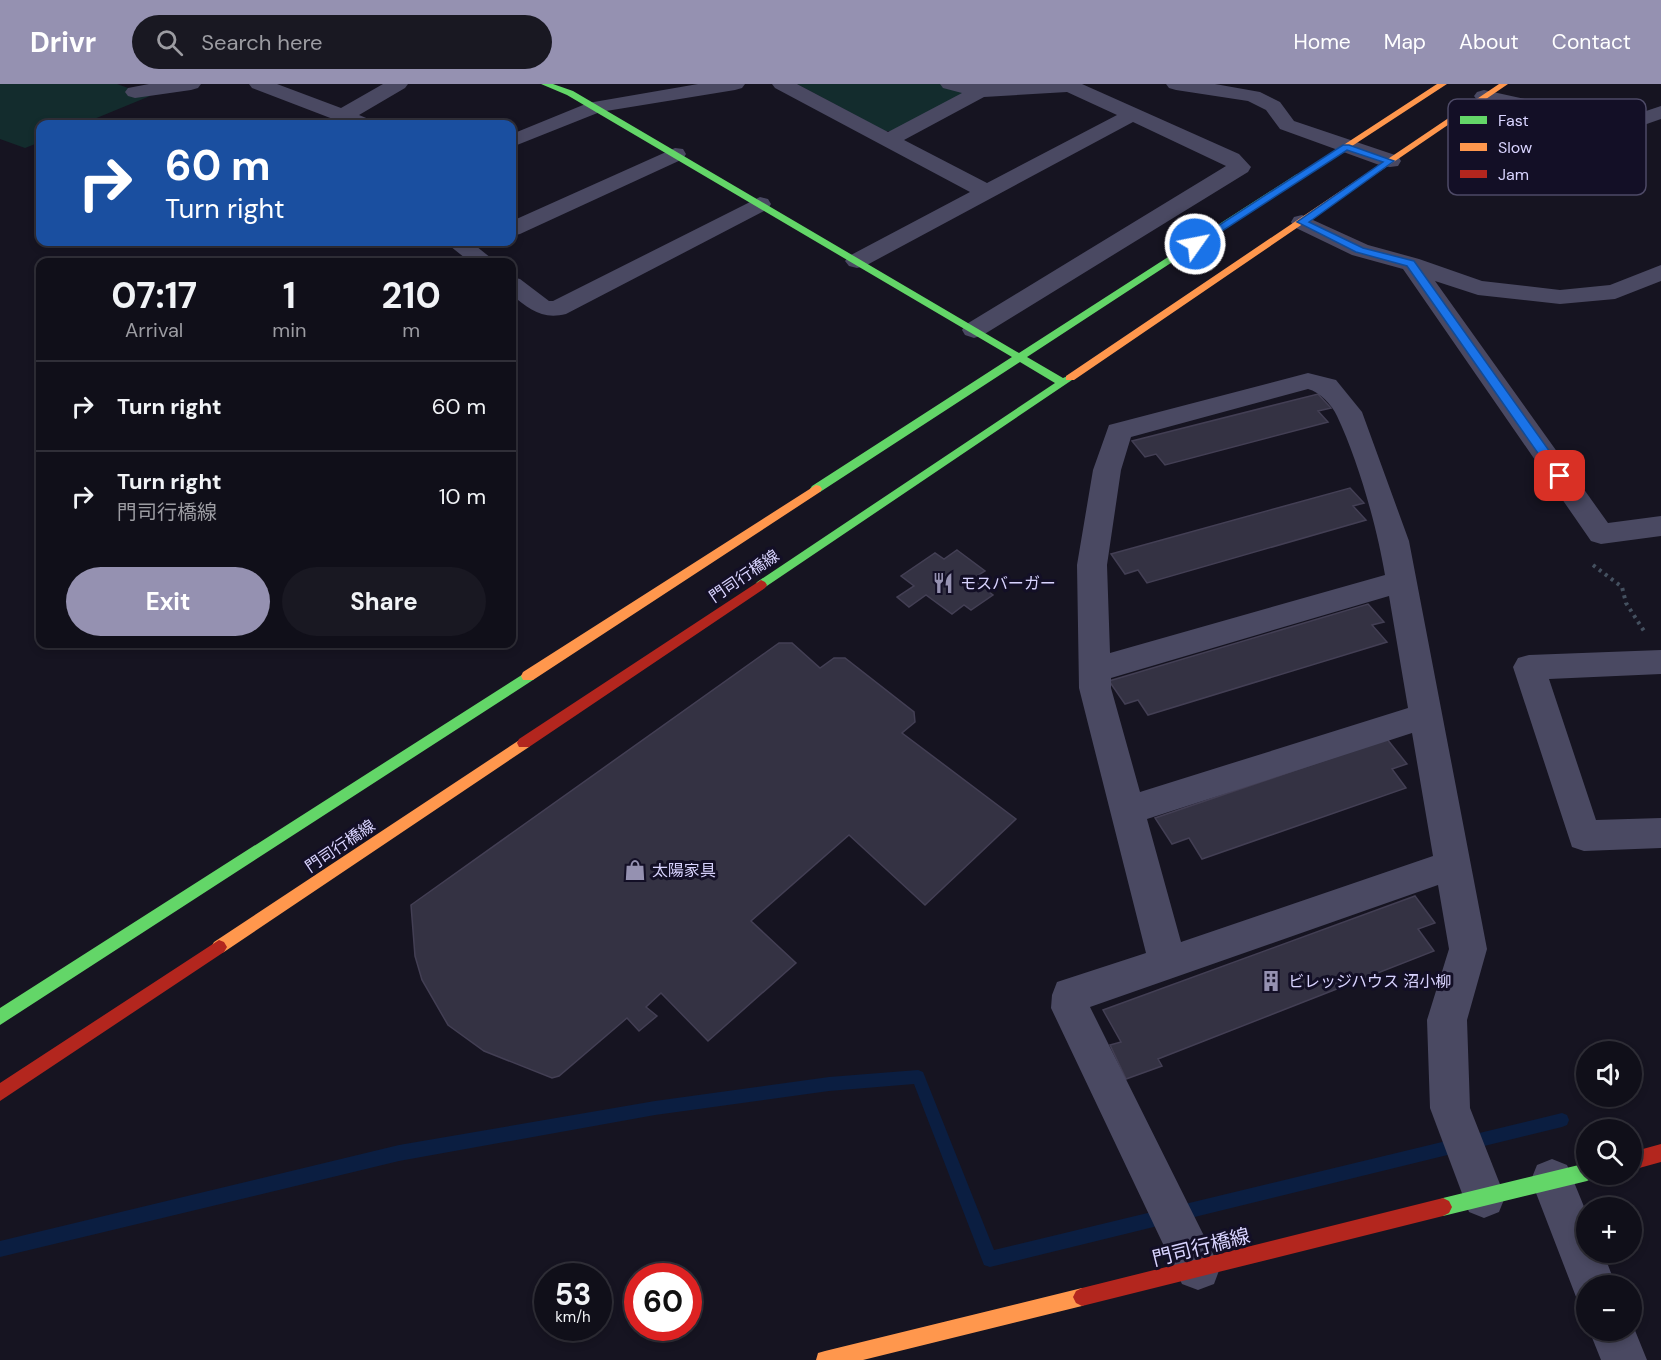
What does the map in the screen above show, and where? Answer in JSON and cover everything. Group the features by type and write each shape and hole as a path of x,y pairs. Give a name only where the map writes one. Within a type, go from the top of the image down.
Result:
{"main road":[{"path":"545,84 570,93 595,107 1063,383"},
{"name":"門司行橋線","path":"0,1017 1443,84"},
{"name":"門司行橋線","path":"1480,99 1504,84"},
{"name":"門司行橋線","path":"0,1093 1063,383 1448,121"},
{"path":"1642,1158 1661,1153"},
{"name":"門司行橋線","path":"825,1360 1190,1251 1477,1180 1570,1176"}],"street":[{"path":"135,92 191,84"},
{"path":"259,84 353,120"},
{"path":"342,116 398,84"},
{"path":"516,139 595,107 735,84"},
{"path":"782,84 987,192"},
{"path":"950,84 980,91 1070,86 1231,159 1240,167 974,330"},
{"path":"1176,84 1253,96 1273,106 1287,125 1389,161"},
{"path":"888,140 980,91"},
{"path":"1484,96 1497,99"},
{"path":"1646,118 1661,112"},
{"path":"858,261 1132,115"},
{"path":"516,227 675,154"},
{"path":"516,287 543,308 557,309 760,204"},
{"path":"1302,222 1360,250 1411,264 1478,288 1560,297 1616,292 1661,272"},
{"path":"1411,264 1601,534 1661,526"},
{"path":"1168,964 1095,688 1092,565 1107,470 1119,431 1308,381 1328,386 1349,412 1394,541 1468,949 1448,1020 1450,1108 1477,1180"},
{"path":"1095,670 1401,581"},
{"path":"1661,662 1529,667 1584,836 1661,833"},
{"path":"1128,810 1425,716"},
{"path":"1190,1251 1070,1008 1071,995 1168,964 1452,865"},
{"path":"1570,1176 1592,1275"},
{"path":"1616,1341 1624,1360"}],"green space":[{"path":"0,84 117,84 150,96 92,120 36,120 36,144 25,148 0,139"},
{"path":"797,84 945,84 967,94 899,131 885,131"}],"building":[{"path":"1318,394 1331,408 1318,411 1328,422 1165,465 1156,454 1145,457 1132,441"},
{"path":"1350,488 1364,503 1353,506 1366,520 1147,583 1138,570 1125,574 1111,554"},
{"name":"モスバーガー","path":"957,550 985,571 972,579 993,595 971,610 964,605 952,614 926,595 909,607 897,597 914,586 901,576 935,553 944,559"},
{"path":"1368,604 1384,622 1372,625 1387,642 1148,715 1138,700 1125,704 1109,681"},
{"name":"太陽家具","path":"779,643 792,643 820,668 834,658 845,658 914,712 915,722 902,733 1016,819 925,905 849,835 751,921 796,963 708,1041 661,993 646,1007 657,1016 639,1031 627,1018 559,1076 552,1078 484,1051 448,1025 422,980 415,956 411,905"},
{"path":"1387,739 1407,764 1392,769 1406,788 1202,859 1189,838 1172,844 1155,818"},
{"name":"ビレッジハウス 沼小柳","path":"1415,896 1435,923 1418,929 1434,951 1158,1059 1162,1066 1126,1079 1110,1045 1121,1042 1103,1010"}],"waterway":[{"path":"0,1249 399,1153 655,1108 829,1084 918,1077 990,1259 1562,1120"}],"traffic: fast":[{"path":"545,84 570,93 1063,383"},
{"path":"816,489 1300,176"},
{"path":"761,585 1070,378"},
{"path":"0,1017 528,676"},
{"path":"1443,1207 1576,1175"}],"traffic: slow":[{"path":"1300,176 1443,84"},
{"path":"1482,99 1504,84"},
{"path":"1070,378 1448,122"},
{"path":"528,676 816,489"},
{"path":"219,947 524,743"},
{"path":"825,1360 1082,1297"}],"traffic: jam":[{"path":"524,743 761,585"},
{"path":"0,1093 219,947"},
{"path":"1642,1158 1661,1153"},
{"path":"1082,1297 1443,1207"}],"place":[{"name":"モスバーガー","path":"943,583"},
{"name":"太陽家具","path":"635,870"},
{"name":"ビレッジハウス 沼小柳","path":"1271,981"}],"route":[{"path":"1195,244 1346,147 1389,161 1302,222 1360,250 1411,264 1560,476"}]}
